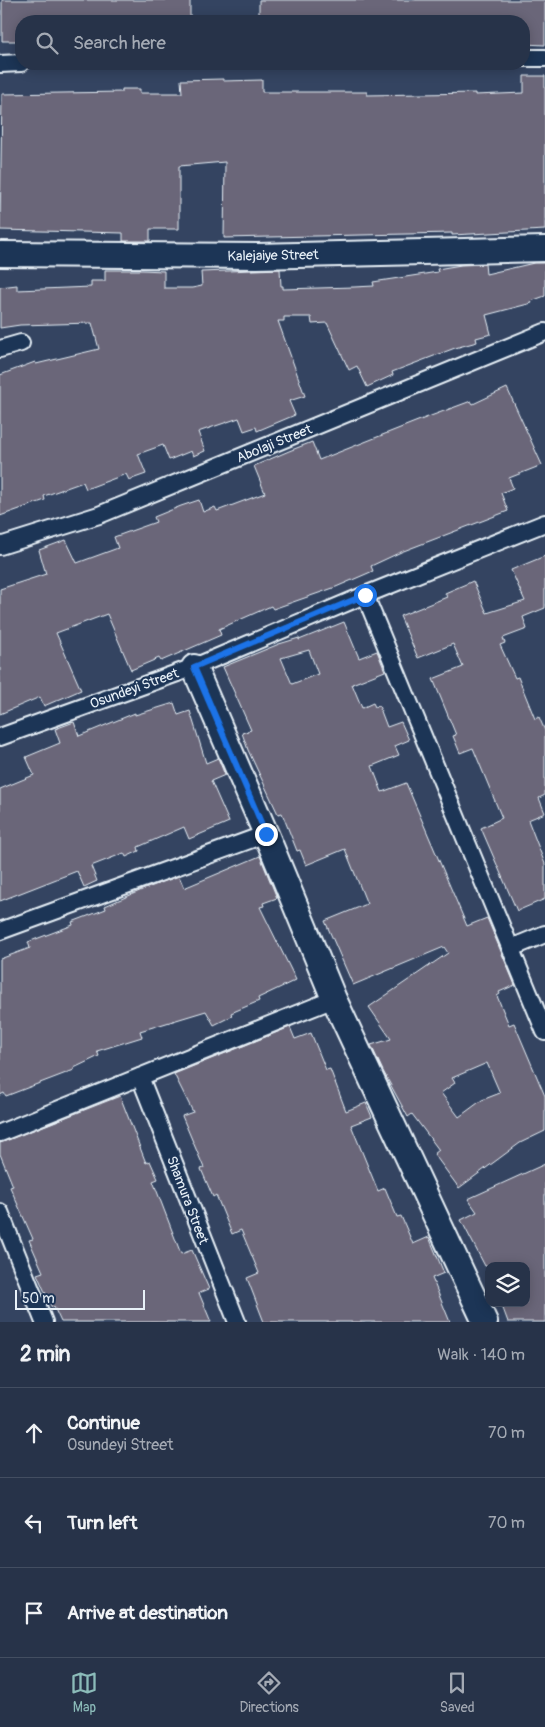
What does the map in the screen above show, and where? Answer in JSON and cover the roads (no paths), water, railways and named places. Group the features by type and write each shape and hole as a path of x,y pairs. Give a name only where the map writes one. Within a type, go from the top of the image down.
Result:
{"street":[{"path":"530,58 545,58"},
{"path":"0,64 15,63"},
{"name":"Kalejaiye Street","path":"0,254 257,256 545,249"},
{"name":"Abolaji Street","path":"0,546 99,516 545,332"},
{"path":"0,349 21,343"},
{"name":"Osundeyi Street","path":"0,736 194,667 365,595 545,523"},
{"path":"365,595 545,1032"},
{"path":"194,667 334,999 485,1322"},
{"path":"0,930 266,834"},
{"path":"511,948 545,934"},
{"path":"0,1134 334,999"},
{"name":"Shamura Street","path":"140,1077 237,1322"},
{"path":"0,1212 44,1322"}]}
